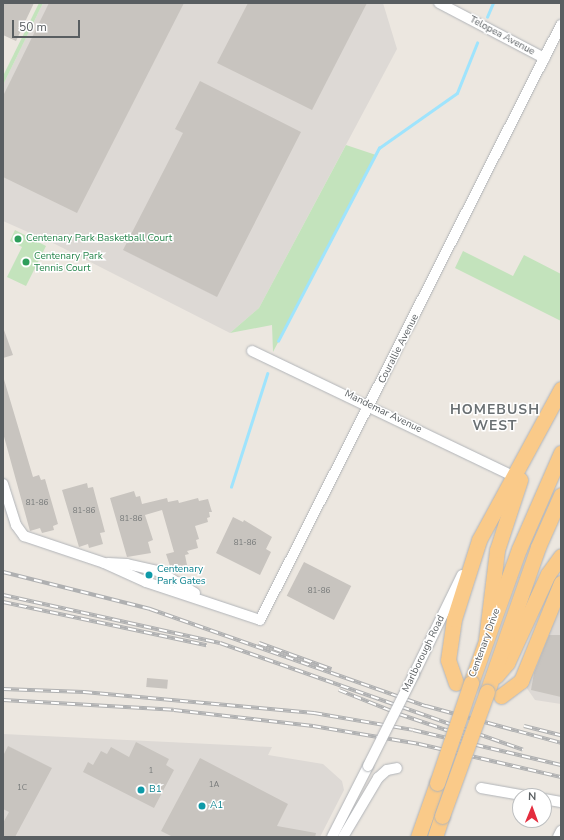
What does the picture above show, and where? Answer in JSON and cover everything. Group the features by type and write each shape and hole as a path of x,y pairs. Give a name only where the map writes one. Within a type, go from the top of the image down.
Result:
{"highway":[{"path":"456,683 448,660 454,619 479,540 558,395"},
{"path":"486,640 497,550 515,491 558,395"},
{"name":"Centenary Drive","path":"418,837 519,549 561,453"},
{"name":"Centenary Drive","path":"436,837 442,816 493,690 538,547 561,495"},
{"path":"493,690 548,574 561,556"},
{"path":"493,690 521,681 561,583"}],"street":[{"name":"Telopea Avenue","path":"439,3 544,58"},
{"name":"Courallie Avenue","path":"3,484 16,525 24,536 104,563 154,584 205,600 260,620 370,406 561,25"},
{"name":"Mandemar Avenue","path":"252,351 370,406 513,476"},
{"name":"Marlborough Road","path":"332,837 479,540"},
{"name":"Courallie Avenue","path":"104,563 127,564 158,571 205,600"},
{"path":"154,584 158,571"},
{"path":"343,837 378,778 387,770 397,768"},
{"path":"481,788 512,793"},
{"path":"558,837 561,830"}],"shaded area":[{"path":"43,3 383,3 397,49 259,308 230,333 55,244 3,221 3,85"},
{"path":"558,608 561,611 561,704 535,700 526,687 526,680"},
{"path":"3,734 272,747 268,755 323,764 342,781 344,790 320,837 3,837"}],"green space":[{"path":"39,3 43,3 3,85 3,76"},
{"path":"346,145 376,155 273,352 272,325 230,333 259,308"},
{"name":"Centenary Park Tennis Court","path":"15,230 46,246 26,286 7,277 22,247 10,241"},
{"path":"463,251 513,276 524,255 561,274 561,321 455,268"}],"building":[{"path":"3,3 34,3 16,41 3,35"},
{"path":"49,3 184,3 77,213 3,177 3,96"},
{"path":"248,3 367,3 312,110 217,63"},
{"path":"200,81 301,132 217,297 123,250 183,133 175,129"},
{"path":"4,330 13,355 3,358 3,331"},
{"path":"3,376 33,477 39,475 41,480 45,479 58,524 53,526 54,530 42,533 40,528 30,531 3,433"},
{"path":"87,483 88,488 93,487 105,532 100,533 103,544 89,548 88,544 79,547 62,490"},
{"path":"134,491 136,497 140,496 142,504 167,498 168,502 178,500 179,503 198,498 199,501 208,499 212,512 209,512 210,517 207,518 208,522 195,526 199,539 196,540 198,548 187,551 189,554 185,555 187,565 171,569 166,554 174,552 162,510 145,515 153,540 148,542 151,553 127,557 110,498"},
{"path":"233,517 243,522 244,520 272,537 266,549 271,552 260,575 216,553"},
{"path":"304,562 351,586 334,620 287,596"},
{"path":"549,635 561,635 561,697 531,690 534,673"},
{"path":"147,678 168,680 167,689 146,687"},
{"name":"B1","path":"136,742 169,759 166,765 174,770 154,808 83,772 88,762 93,765 101,751 107,754 111,747 129,757"},
{"path":"8,746 52,768 15,837 3,837 3,823 9,812 3,809 3,756"},
{"path":"200,758 288,804 277,826 316,833 315,837 173,837 161,831"}],"waterway":[{"path":"487,17 493,3"},
{"path":"278,341 379,148 457,93 477,43"},
{"path":"231,487 267,374"}],"railway":[{"path":"3,572 150,609 426,706 561,743"},
{"path":"3,595 220,643 523,750"},
{"path":"3,602 206,645"},
{"path":"259,643 331,669"},
{"path":"3,689 84,692 314,713 413,730 561,765"},
{"path":"339,690 399,714 470,738"},
{"path":"3,700 174,710 313,726 419,744 561,777"},
{"path":"524,726 561,735"}],"place":[{"name":"Centenary Park Basketball Court","path":"18,239"},
{"name":"Centenary Park Tennis Court","path":"26,262"},
{"name":"Centenary Park Gates","path":"149,575"},
{"name":"B1","path":"141,790"},
{"name":"A1","path":"202,806"}],"district":[{"name":"HOMEBUSH WEST","path":"495,418"}]}
